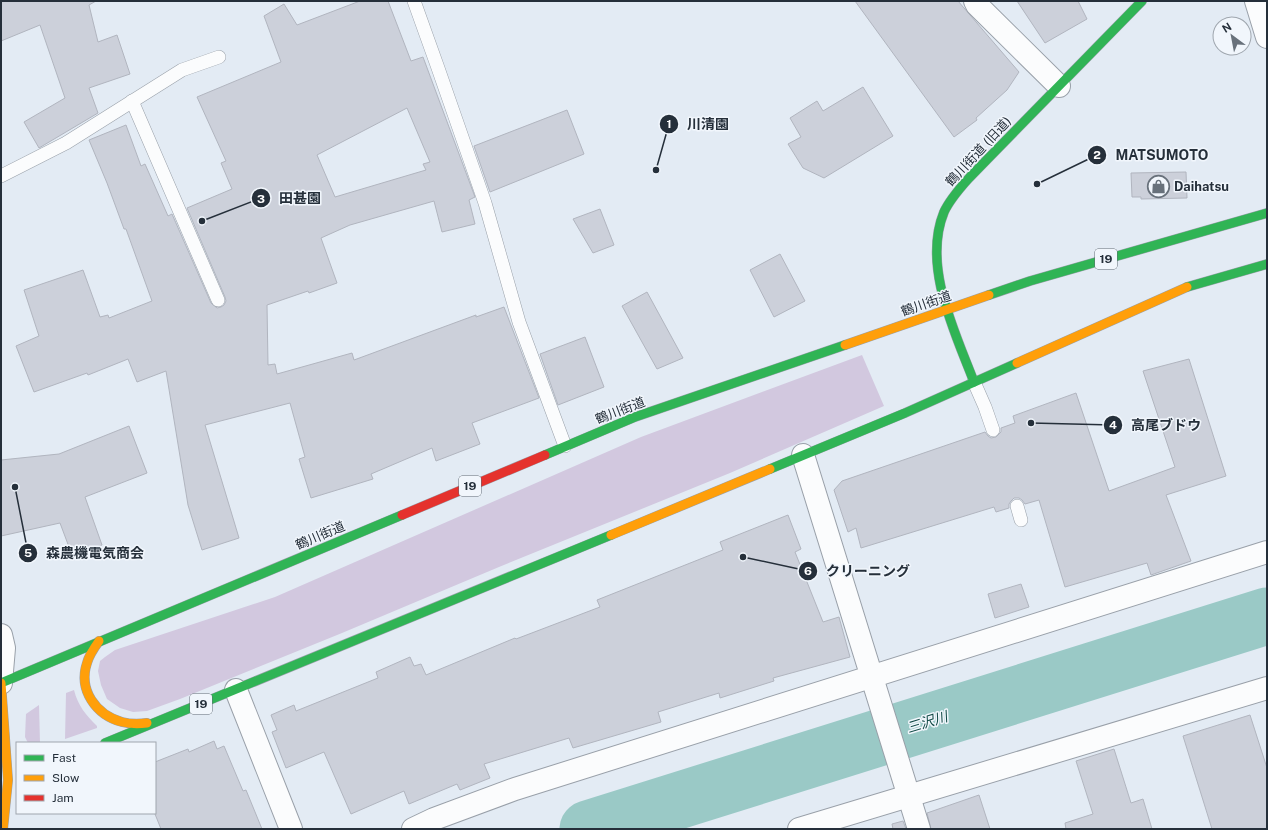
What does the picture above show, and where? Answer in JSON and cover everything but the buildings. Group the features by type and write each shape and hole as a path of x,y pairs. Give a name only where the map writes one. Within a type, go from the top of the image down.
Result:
{"main road":[{"name":"鶴川街道 (旧道)","path":"974,382 947,310 937,272 937,236 943,214 953,196 968,178 1142,1"},
{"name":"鶴川街道","path":"1,683 635,417 1030,281 1267,213"},
{"name":"19","path":"108,742 803,455 974,382 1190,286 1267,264"},
{"path":"99,641 88,658 85,673 86,688 93,703 100,712 110,719 123,723 139,724 166,719"},
{"path":"1,683 4,782 3,829"},
{"path":"4,782 16,777"}],"street":[{"path":"975,1 977,5 1059,86"},
{"path":"1256,1 1267,37"},
{"path":"803,455 919,829"},
{"path":"413,829 434,819 515,789 1267,552"},
{"path":"1,635 4,648 1,683"},
{"path":"798,829 1267,688"},
{"path":"236,690 291,829"}],"lane":[{"path":"414,1 485,203 519,322 565,446"},
{"path":"1,176 66,143 182,70 219,57"},
{"path":"132,101 218,300"},
{"path":"974,382 993,430"},
{"path":"1017,506 1021,520"}],"shaded area":[{"path":"862,355 884,406 730,473 180,699 147,711 133,712 120,708 107,699 101,685 98,671 100,661 115,650 275,597 641,437"},
{"path":"74,690 80,706 97,726 97,728 65,739 66,693"},
{"path":"39,705 40,742 28,742 25,737 26,714"}],"waterway":[{"name":"三沢川","path":"588,829 1267,616"}],"traffic: fast":[{"path":"974,382 950,320 939,276 937,254 938,233 946,207 969,178 1142,1"},
{"path":"989,295 1030,281 1267,213"},
{"path":"1187,287 1267,264"},
{"path":"545,455 635,417 845,345"},
{"path":"770,469 905,413 1017,363"},
{"path":"1,683 402,515"},
{"path":"107,742 611,535"}],"traffic: slow":[{"path":"1017,363 1187,287"},
{"path":"845,345 989,295"},
{"path":"611,535 770,469"},
{"path":"99,641 89,657 85,673 85,683 91,700 104,714 113,719 128,723 147,723"},
{"path":"1,683 8,780 3,829"}],"traffic: jam":[{"path":"402,515 545,455"}],"place":[{"name":"川清園","path":"656,170"},
{"name":"MATSUMOTO","path":"1037,184"},
{"name":"Daihatsu","path":"1159,186"},
{"name":"田甚園","path":"202,221"},
{"name":"高尾ブドウ","path":"1031,423"},
{"name":"森農機電気商会","path":"15,487"},
{"name":"クリーニング","path":"743,557"}]}
